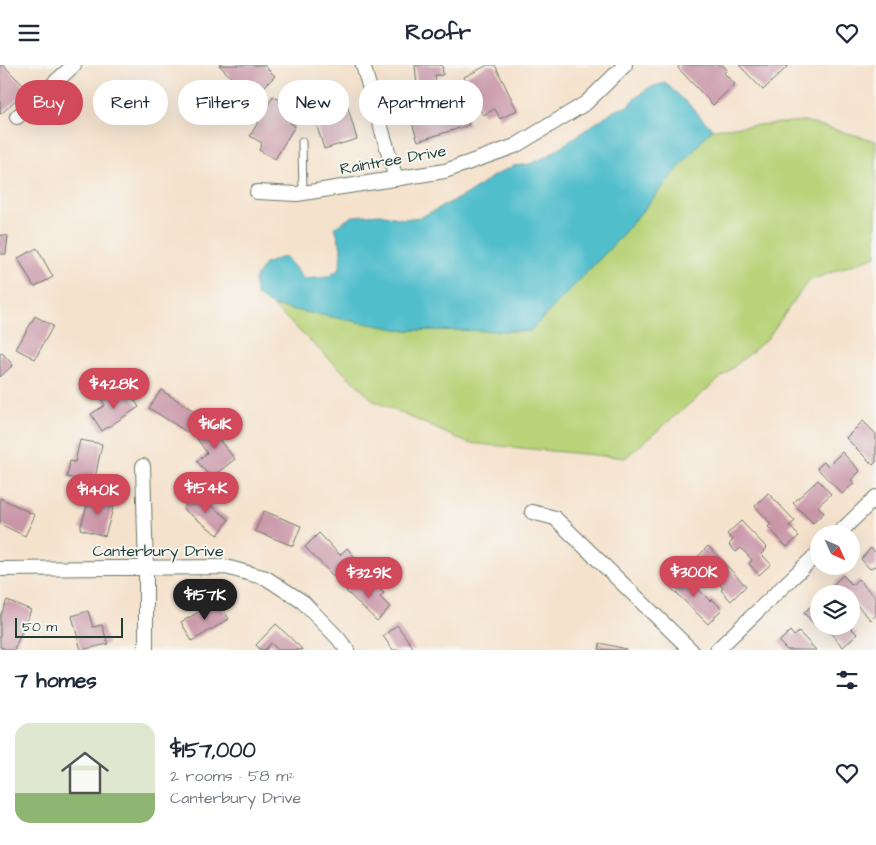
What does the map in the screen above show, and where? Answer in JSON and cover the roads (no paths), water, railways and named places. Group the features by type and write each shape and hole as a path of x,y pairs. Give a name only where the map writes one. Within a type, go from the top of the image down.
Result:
{"street":[{"path":"58,80 74,65"},
{"path":"363,65 396,179"},
{"name":"Raintree Drive","path":"257,192 303,193 444,171 515,146 586,103 625,65"},
{"path":"143,466 146,650"},
{"path":"847,525 876,497"},
{"path":"532,512 555,518 691,650"},
{"path":"717,650 810,561"},
{"name":"Canterbury Drive","path":"0,569 226,567 266,578 303,602 347,650"}],"lane":[{"path":"302,142 303,193"}],"water":[{"path":"665,83 690,105 712,129 616,242 530,331 402,330 273,306 257,296 254,280 265,264 285,256 304,279 328,277 340,269 341,247 335,227 353,216 380,214 403,219 421,217 471,192 493,176 513,166 530,164 549,155 613,111 626,107 648,88"}]}
